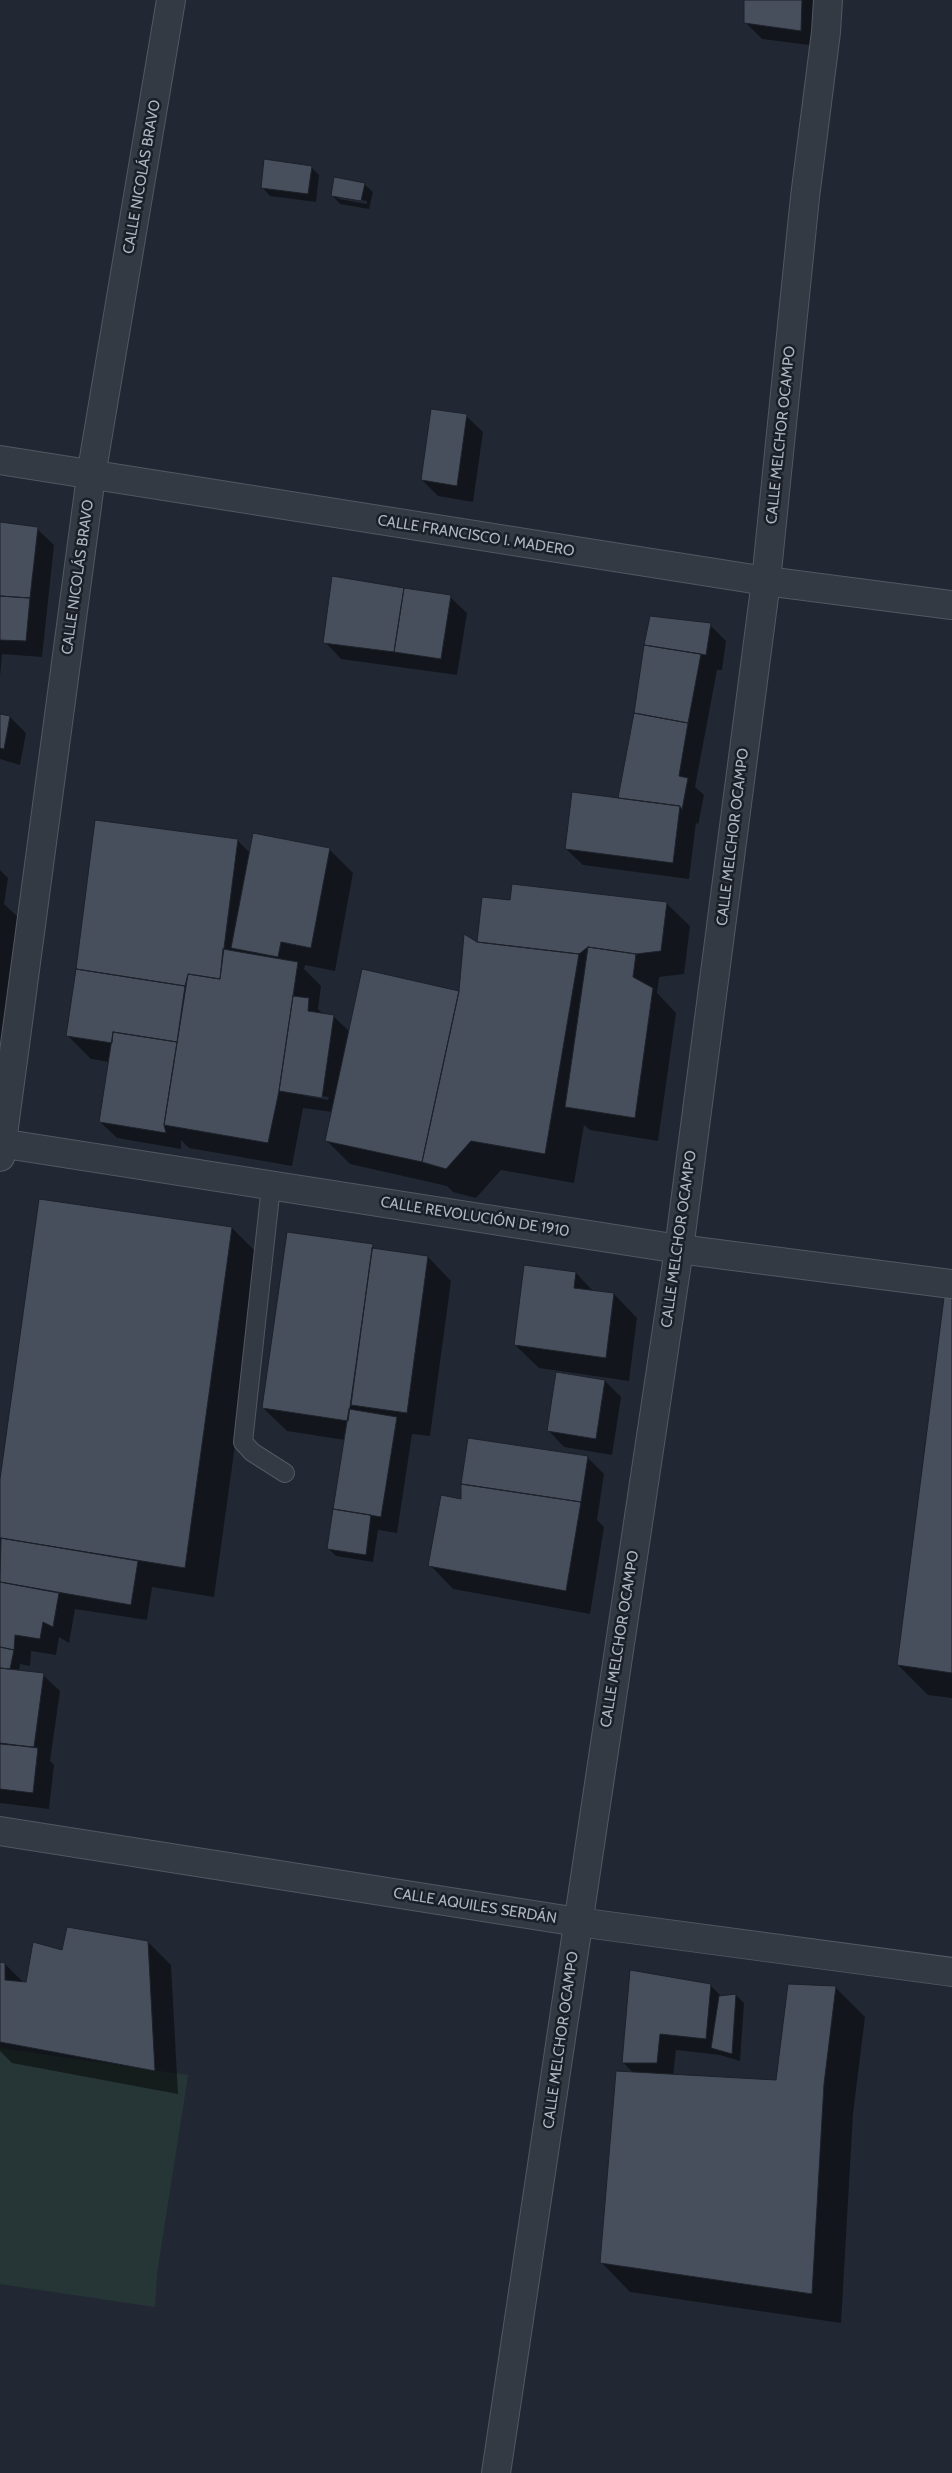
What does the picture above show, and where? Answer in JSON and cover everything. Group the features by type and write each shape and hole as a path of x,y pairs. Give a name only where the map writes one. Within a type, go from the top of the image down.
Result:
{"street":[{"name":"CALLE NICOLÁS BRAVO","path":"1,1148 91,476 171,0"},
{"name":"CALLE MELCHOR OCAMPO","path":"496,2473 679,1249 766,581 805,197 826,32 828,0"},
{"name":"CALLE FRANCISCO I. MADERO","path":"0,460 91,476 766,581 952,605"},
{"name":"CALLE REVOLUCIÓN DE 1910","path":"1,1148 271,1186 679,1249 952,1284"},
{"name":"CALLE AQUILES SERDÁN","path":"0,1831 578,1922 952,1972"}],"lane":[{"path":"271,1186 243,1442 252,1452 285,1473"}],"shaded area":[{"path":"0,2048 188,2075 157,2273 155,2307 0,2284"}],"building":[{"path":"744,0 802,0 801,31 744,23"},
{"path":"264,159 312,166 308,194 261,188"},
{"path":"334,177 365,183 361,201 331,196"},
{"path":"431,409 467,414 457,486 421,480"},
{"path":"0,522 38,527 30,598 0,596"},
{"path":"332,576 404,588 394,652 323,643"},
{"path":"404,588 451,595 441,659 394,652"},
{"path":"0,596 30,598 26,641 0,640"},
{"path":"650,616 711,623 706,655 644,645"},
{"path":"644,645 701,654 688,723 634,713"},
{"path":"634,713 688,723 679,776 688,778 682,810 680,806 618,798"},
{"path":"0,714 10,716 4,749 0,748"},
{"path":"572,792 680,806 673,863 565,849"},
{"path":"95,820 238,839 220,979 188,974 185,986 76,969"},
{"path":"253,833 330,848 311,948 281,942 278,957 231,948"},
{"path":"512,884 667,902 661,951 636,954 588,947 579,954 477,942 482,897 510,900"},
{"path":"464,934 477,942 579,954 545,1154 471,1141 446,1169 422,1162 459,991"},
{"path":"588,947 636,954 633,977 653,988 635,1118 565,1107"},
{"path":"223,949 298,962 279,1091 268,1143 164,1125 188,974 220,979"},
{"path":"76,969 185,986 177,1042 113,1032 112,1043 66,1036"},
{"path":"362,969 459,991 422,1162 325,1141"},
{"path":"293,996 309,998 308,1011 334,1015 322,1098 279,1091"},
{"path":"113,1032 177,1042 164,1125 166,1133 99,1122"},
{"path":"39,1199 232,1227 185,1568 0,1538 0,1479"},
{"path":"287,1232 373,1244 348,1421 262,1408"},
{"path":"372,1248 428,1256 407,1413 351,1405"},
{"path":"524,1265 576,1272 574,1288 614,1293 606,1358 514,1345"},
{"path":"945,1290 952,1292 952,1673 897,1665"},
{"path":"556,1372 605,1380 596,1439 547,1431"},
{"path":"349,1409 397,1417 381,1517 333,1509"},
{"path":"468,1438 588,1456 581,1502 461,1484"},
{"path":"461,1484 581,1502 566,1591 428,1566 441,1495 461,1499"},
{"path":"333,1509 371,1515 366,1555 327,1549"},
{"path":"1,1538 138,1561 131,1605 0,1582"},
{"path":"0,1582 59,1593 53,1627 43,1622 40,1639 15,1635 14,1650 0,1647"},
{"path":"0,1647 14,1650 10,1669 0,1668"},
{"path":"0,1668 44,1673 34,1747 0,1744"},
{"path":"0,1743 38,1748 33,1793 0,1789"},
{"path":"67,1927 148,1941 155,2071 0,2042 0,1962 5,1963 5,1980 26,1982 33,1942 62,1950"},
{"path":"630,1970 711,1984 706,2039 660,2034 657,2063 622,2063"},
{"path":"788,1984 836,1986 824,2084 812,2294 600,2263 616,2071 776,2080"},
{"path":"736,1994 732,2054 711,2048 719,1996"}]}
